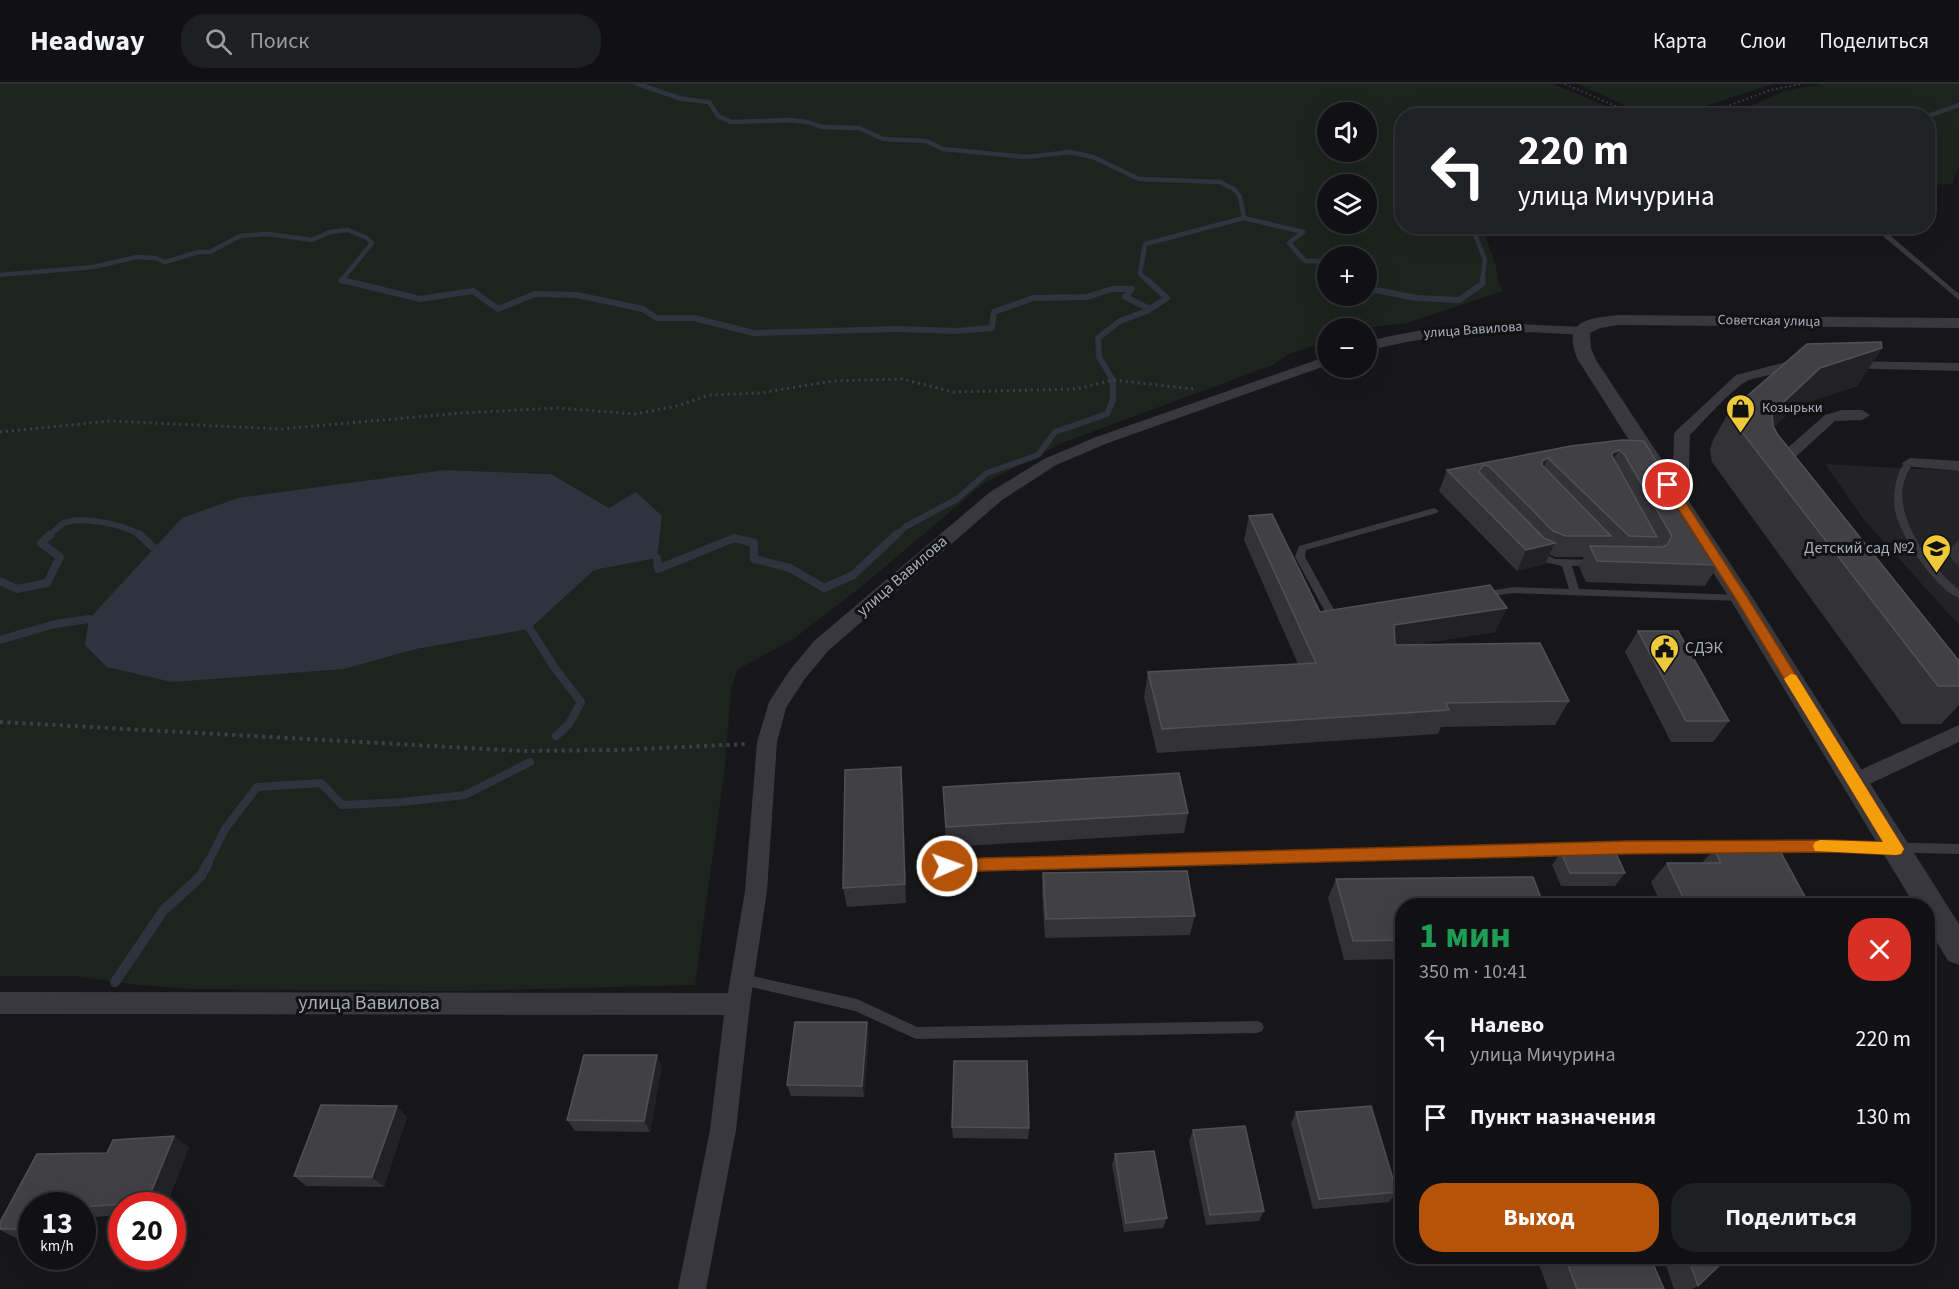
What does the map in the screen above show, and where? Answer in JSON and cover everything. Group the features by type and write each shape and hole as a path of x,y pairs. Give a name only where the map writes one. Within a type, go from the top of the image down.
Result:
{"street":[{"name":"Советская улица","path":"1581,331 1599,322 1628,320 1959,323"},
{"name":"улица Вавилова","path":"1377,344 1404,335 1484,327 1536,326 1581,331"},
{"path":"1581,331 1580,347 1587,360 1741,598 1926,898"},
{"name":"улица Вавилова","path":"692,1289 723,1130 740,992 756,891 767,742 776,707 796,675 821,646 996,496 1050,462 1102,440 1317,364"},
{"path":"1680,503 1682,434 1741,378 1790,365 1959,367"},
{"path":"1788,482 1781,473 1781,462 1830,418 1842,415 1862,415"},
{"path":"1910,463 1959,466"},
{"path":"1854,782 1958,735"},
{"path":"1935,912 1959,951"},
{"name":"улица Вавилова","path":"0,1003 740,992"}],"lane":[{"path":"1883,234 1959,298"},
{"path":"1910,463 1904,468 1898,491 1909,536 1938,576 1959,595"},
{"path":"1349,621 1333,617 1300,557 1302,548 1434,511"},
{"path":"1531,548 1539,556 1554,562 1600,562"},
{"path":"1566,562 1575,591"},
{"path":"1466,598 1513,590 1741,598"},
{"path":"947,866 1626,848 1833,846 1959,849"},
{"path":"740,992 857,1005 916,1033 1257,1027"}],"path":[{"path":"1565,84 1620,108"},
{"path":"1722,108 1771,90 1801,84"},
{"path":"0,432 110,421 281,429 461,413 558,408 635,414 677,406 709,395 760,393 833,381 902,379 953,392 1026,392 1077,388 1113,380 1182,386 1223,398"},
{"path":"0,722 107,724 492,750 616,752 767,742"}],"shaded area":[{"path":"0,84 1553,84 1610,108 1395,108 1395,234 1485,234 1496,266 1498,282 1503,291 1407,323 1377,326 1377,318 1317,318 1317,344 1289,354 1273,365 1062,443 983,484 868,581 795,638 737,670 731,691 725,766 695,985 456,991 195,989 137,985 75,976 0,976","holes":["445,470 551,474 609,508 657,558 594,570 530,629 416,649 344,669 89,619 155,549"]},
{"path":"1577,84 1773,84 1699,108 1632,108"},
{"path":"1823,84 1959,84 1959,166 1952,184 1935,185 1935,108 1746,108 1785,91"},
{"name":"Детский сад №2","path":"1825,464 1959,471 1959,625 1865,521"},
{"path":"445,470 551,474 609,508 636,492 662,516 657,558 594,570 530,629 416,649 344,669 172,682 107,667 85,645 89,619 182,518 238,498"}],"building":[{"path":"1881,342 1882,348 1820,368 1772,413 1773,426 1959,661 1959,686 1938,686 1735,423 1732,411 1735,401 1742,395 1746,397 1807,344"},
{"path":"1622,440 1644,441 1718,565 1597,561 1590,546 1662,547 1667,545 1672,536 1624,454 1619,450 1612,453 1612,456 1657,537 1629,536 1548,458 1542,461 1542,465 1611,536 1566,536 1553,531 1489,466 1483,465 1479,472 1544,538 1555,543 1526,550 1447,470 1571,446"},
{"path":"1272,514 1320,612 1490,585 1507,608 1394,625 1395,645 1540,643 1569,701 1446,703 1449,710 1162,729 1148,672 1316,663 1249,516"},
{"path":"1638,631 1678,631 1729,721 1686,721"},
{"path":"901,767 905,884 843,888 845,770"},
{"path":"1179,773 1188,813 946,827 943,787"},
{"path":"1714,849 1779,849 1806,898 1683,898 1667,863 1721,863"},
{"path":"1615,851 1625,873 1570,873 1561,852"},
{"path":"1187,871 1195,916 1046,919 1043,873"},
{"path":"1533,877 1541,898 1395,898 1395,940 1353,941 1336,879"},
{"path":"795,1022 867,1022 862,1086 787,1085"},
{"path":"584,1055 657,1055 644,1121 567,1120"},
{"path":"954,1061 1027,1061 1029,1128 952,1127"},
{"path":"321,1105 397,1106 372,1177 294,1176"},
{"path":"1371,1106 1395,1185 1395,1192 1319,1199 1296,1112"},
{"path":"1245,1126 1264,1211 1210,1215 1193,1130"},
{"path":"174,1136 151,1192 108,1192 108,1205 96,1206 96,1192 18,1192 18,1229 0,1229 0,1222 37,1154 107,1153 113,1140"},
{"path":"1154,1151 1167,1218 1126,1223 1115,1154"},
{"path":"1568,1264 1653,1264 1664,1289 1577,1289"},
{"path":"1690,1264 1721,1264 1698,1286"}],"waterway":[{"path":"638,84 682,99 709,102 718,116 731,122 790,120 808,122 822,127 859,128 883,139 926,141 943,149 1027,157 1070,152 1093,157 1139,179 1220,182 1235,190 1240,197 1244,218"},
{"path":"1935,114 1959,105"},
{"path":"1148,281 1140,274 1145,244 1244,218"},
{"path":"1244,218 1303,232 1289,243 1305,261 1317,261"},
{"path":"0,275 93,267 137,257 155,258 165,262 198,252 210,252 240,236 268,234 312,240 330,232 348,230 367,238 372,243 341,281 343,281"},
{"path":"1475,234 1485,260 1482,281"},
{"path":"342,280 420,299 473,291 498,309 535,294 577,295 643,309 657,318 694,318 754,333 899,329 956,331 992,328 994,312 1033,298 1087,297 1112,289 1132,289 1125,297 1150,309"},
{"path":"896,536 905,527 957,499 987,473 1038,455 1055,432 1107,414 1113,400 1113,380 1099,357 1098,338 1120,321 1147,311 1167,298 1147,280"},
{"path":"1377,290 1416,298 1459,300 1482,284 1483,280"},
{"path":"51,534 64,523 81,520 103,522 125,528 140,536"},
{"path":"0,581 17,589 47,583 60,557 41,543 51,534"},
{"path":"139,534 155,549"},
{"path":"657,558 658,569 734,538 754,543 754,559 790,568 824,588 853,575 897,534"},
{"path":"0,640 55,624 89,619"},
{"path":"530,629 554,667 581,702 569,724 556,736"},
{"path":"208,863 225,829 257,787 321,783 342,805 402,802 465,795 530,762"},
{"path":"115,982 163,911 201,876 208,863"}],"slow traffic":[{"path":"1791,679 1896,849 1820,846"}],"place":[{"name":"Козырьки","path":"1741,434"},
{"name":"Детский сад №2","path":"1936,574"},
{"name":"СДЭК","path":"1664,674"}],"route":[{"path":"947,866 1626,848 1833,846 1896,849 1741,598 1668,485"}]}
